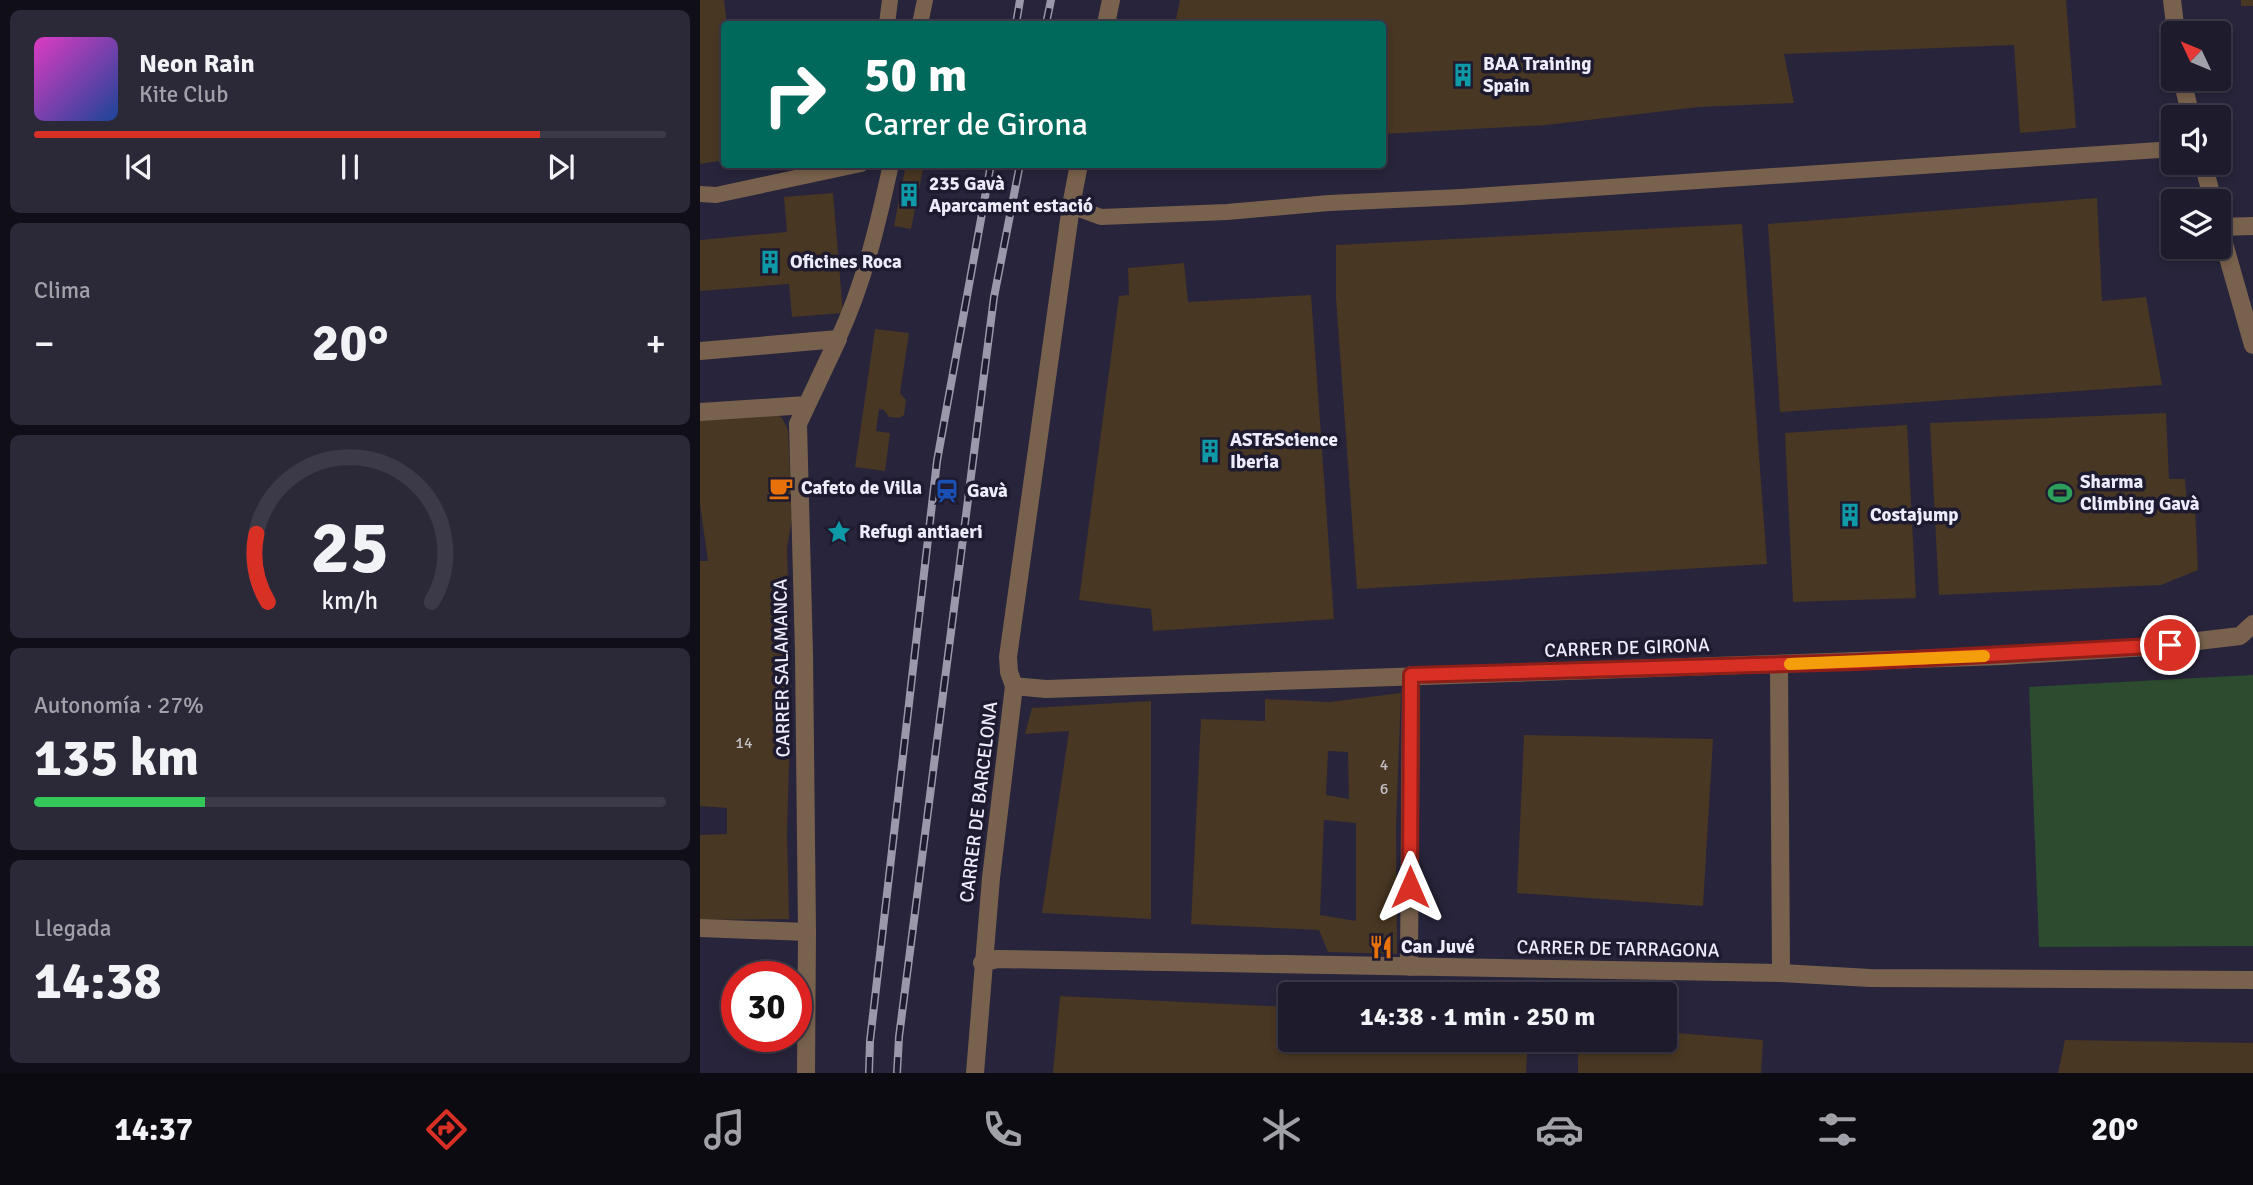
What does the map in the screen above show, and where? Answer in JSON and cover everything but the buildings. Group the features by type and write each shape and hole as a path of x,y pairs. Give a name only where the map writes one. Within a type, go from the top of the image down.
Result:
{"street":[{"path":"1107,21 1111,0"},
{"path":"2172,0 2175,21"},
{"name":"CARRER DE BARCELONA","path":"975,1073 982,963 1014,686 1009,673 1008,657 1078,168"},
{"path":"2231,226 2253,226"},
{"path":"2228,259 2253,345"},
{"path":"700,351 838,339"},
{"name":"CARRER SALAMANCA","path":"806,1073 807,932 798,424 838,339"},
{"path":"700,412 806,405"},
{"name":"CARRER DE GIRONA","path":"1014,686 1046,689 1779,664 2134,648 2249,632"},
{"path":"1779,664 1781,973"},
{"path":"1409,967 1411,675"},
{"path":"700,928 807,932"},
{"name":"CARRER DE TARRAGONA","path":"982,963 997,959 1781,973 1870,978 2253,980"}],"lane":[{"path":"887,21 890,0"},
{"path":"921,21 925,0"},
{"path":"1071,206 1101,217 1227,212 1329,203 1461,197 2161,150"},
{"path":"700,194 716,195 842,168"},
{"path":"838,339 852,311 878,228 890,168"}],"green space":[{"path":"2253,675 2253,946 2039,947 2029,687"}],"railway":[{"path":"1016,21 1020,0"},
{"path":"1047,21 1051,0"},
{"path":"869,1073 870,1041 937,461 990,168"},
{"path":"897,1073 899,1037 994,297 1019,168"}],"slow traffic":[{"path":"1790,664 1984,656"}],"place":[{"name":"BAA Training Spain","path":"1463,75"},
{"name":"235 Gavà Aparcament estació","path":"909,195"},
{"name":"Oficines Roca","path":"770,262"},
{"name":"AST&Science Iberia","path":"1210,451"},
{"name":"Cafeto de Villa","path":"781,488"},
{"name":"Gavà","path":"947,491"},
{"name":"Sharma Climbing Gavà","path":"2060,493"},
{"name":"Costajump","path":"1850,515"},
{"name":"Refugi antiaeri","path":"839,532"},
{"name":"Can Juvé","path":"1381,947"}],"route":[{"path":"1410,887 1411,675 1857,662 2170,645"}]}
